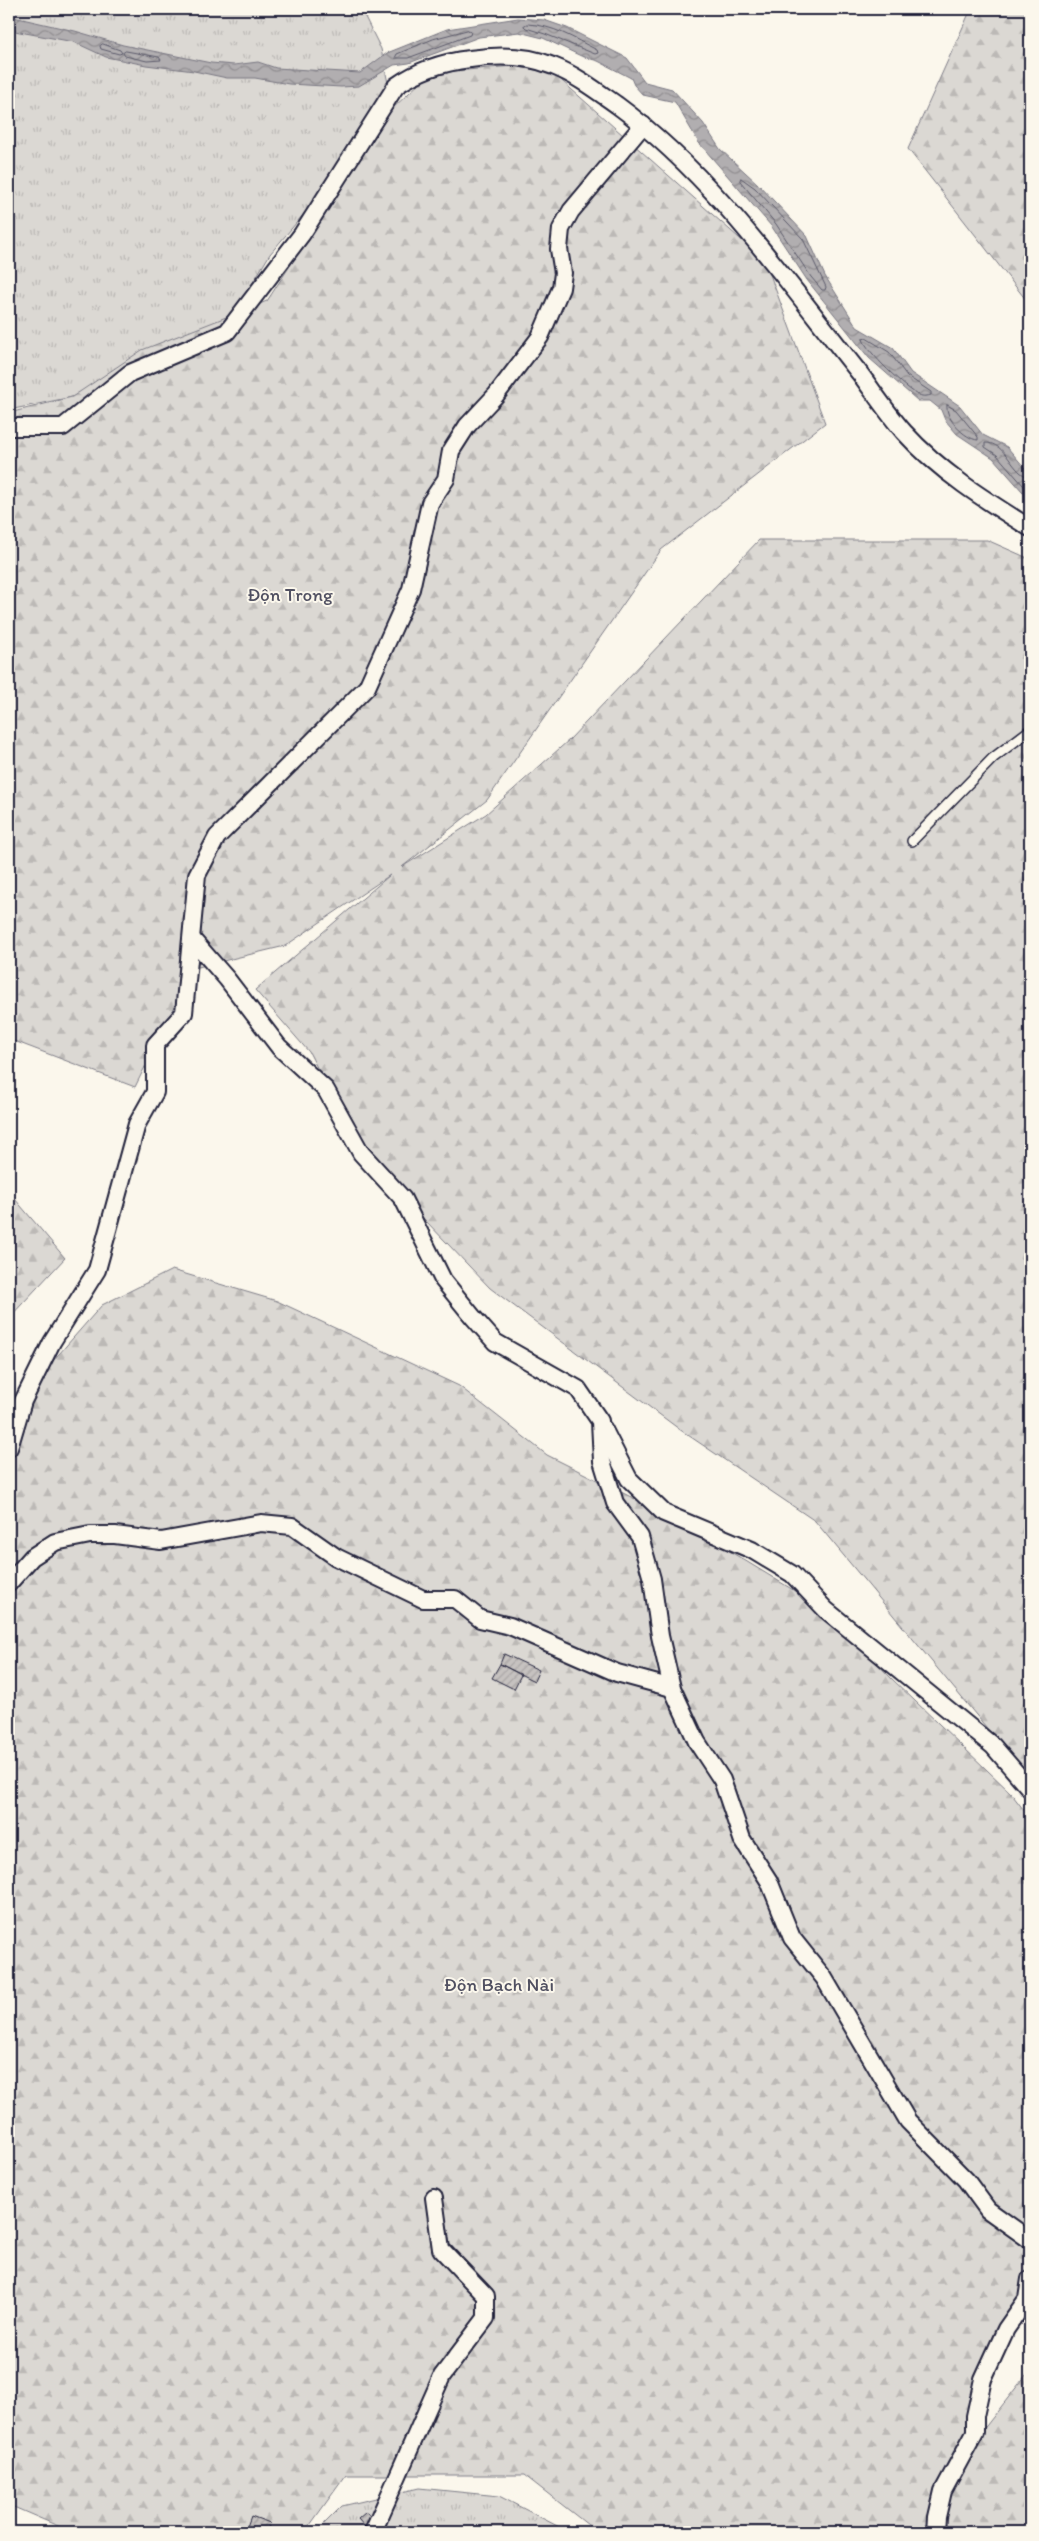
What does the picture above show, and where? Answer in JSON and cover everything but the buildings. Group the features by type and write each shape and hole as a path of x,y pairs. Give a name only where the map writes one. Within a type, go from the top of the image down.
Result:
{"street":[{"path":"9,427 63,427 130,373 227,332 302,234 396,86 410,76 458,60 518,57 552,65 588,85 643,125 680,158 748,233 904,432 939,466 980,497 1030,528"},
{"path":"9,1448 23,1401 31,1384 52,1342 97,1270 137,1124 154,1092 155,1045 184,1013 197,875 217,838 366,687 411,589 430,503 446,479 451,451 467,426 496,395 540,337 561,288 563,273 559,249 561,229 571,211 643,125"},
{"path":"192,939 227,979 279,1048 326,1090 361,1153 403,1199 443,1280 496,1342 578,1389 600,1421 629,1479 664,1513 752,1550 792,1574 826,1610 993,1746 1030,1788"},
{"path":"600,1421 602,1461 615,1503 640,1537 652,1579 658,1629 672,1688 697,1742 722,1780 742,1839 769,1881 792,1938 824,1978 908,2121 966,2180 988,2210 1030,2240"},
{"path":"9,1583 32,1557 55,1542 90,1535 114,1535 161,1541 261,1523 292,1526 336,1557 423,1599 456,1599 480,1619 510,1626 617,1673 672,1688"},
{"path":"373,2532 442,2376 486,2318 486,2296 441,2249 434,2198"},
{"path":"936,2532 936,2517 943,2491 975,2432 975,2416 983,2379 1006,2329 1027,2299 1030,2279"}],"lane":[{"path":"912,841 993,758 1030,730"}],"green space":[{"path":"9,9 361,9 381,49 393,108 270,254 234,314 72,397 9,410"},
{"path":"971,9 1030,9 1030,305 908,149"},
{"name":"Độn Trong","path":"513,66 553,73 765,261 825,423 661,550 487,800 402,867 486,814 569,740 759,540 987,540 1030,559 1030,1780 815,1521 679,1429 490,1288 361,1153 309,1052 255,990 390,875 285,946 194,968 135,1087 9,1039 9,413 72,397 142,350 267,301 393,108 424,79 455,71"},
{"path":"9,1192 65,1258 9,1318"},
{"name":"Độn Bạch Nài","path":"172,1270 277,1301 459,1386 547,1455 685,1524 826,1610 891,1678 1010,1792 1030,1818 1030,2278 968,2449 1030,2370 1030,2532 597,2532 524,2475 346,2475 305,2532 72,2532 9,2505 9,1411 102,1305"},
{"path":"419,2488 499,2496 569,2532 316,2532 342,2506"}],"water":[{"path":"9,16 75,31 123,45 211,63 234,65 258,62 276,68 360,73 387,53 447,29 518,18 544,20 567,28 627,58 645,82 672,89 703,123 720,149 758,184 807,236 825,276 857,327 893,348 911,373 960,406 983,435 1007,447 1030,474 1030,500 993,458 957,434 945,420 941,410 930,401 918,401 869,358 807,280 772,227 699,143 675,102 643,95 634,85 631,78 598,61 581,56 543,38 519,32 479,37 409,63 394,65 359,86 341,87 289,84 255,78 227,78 106,57 74,42 9,30"}]}
